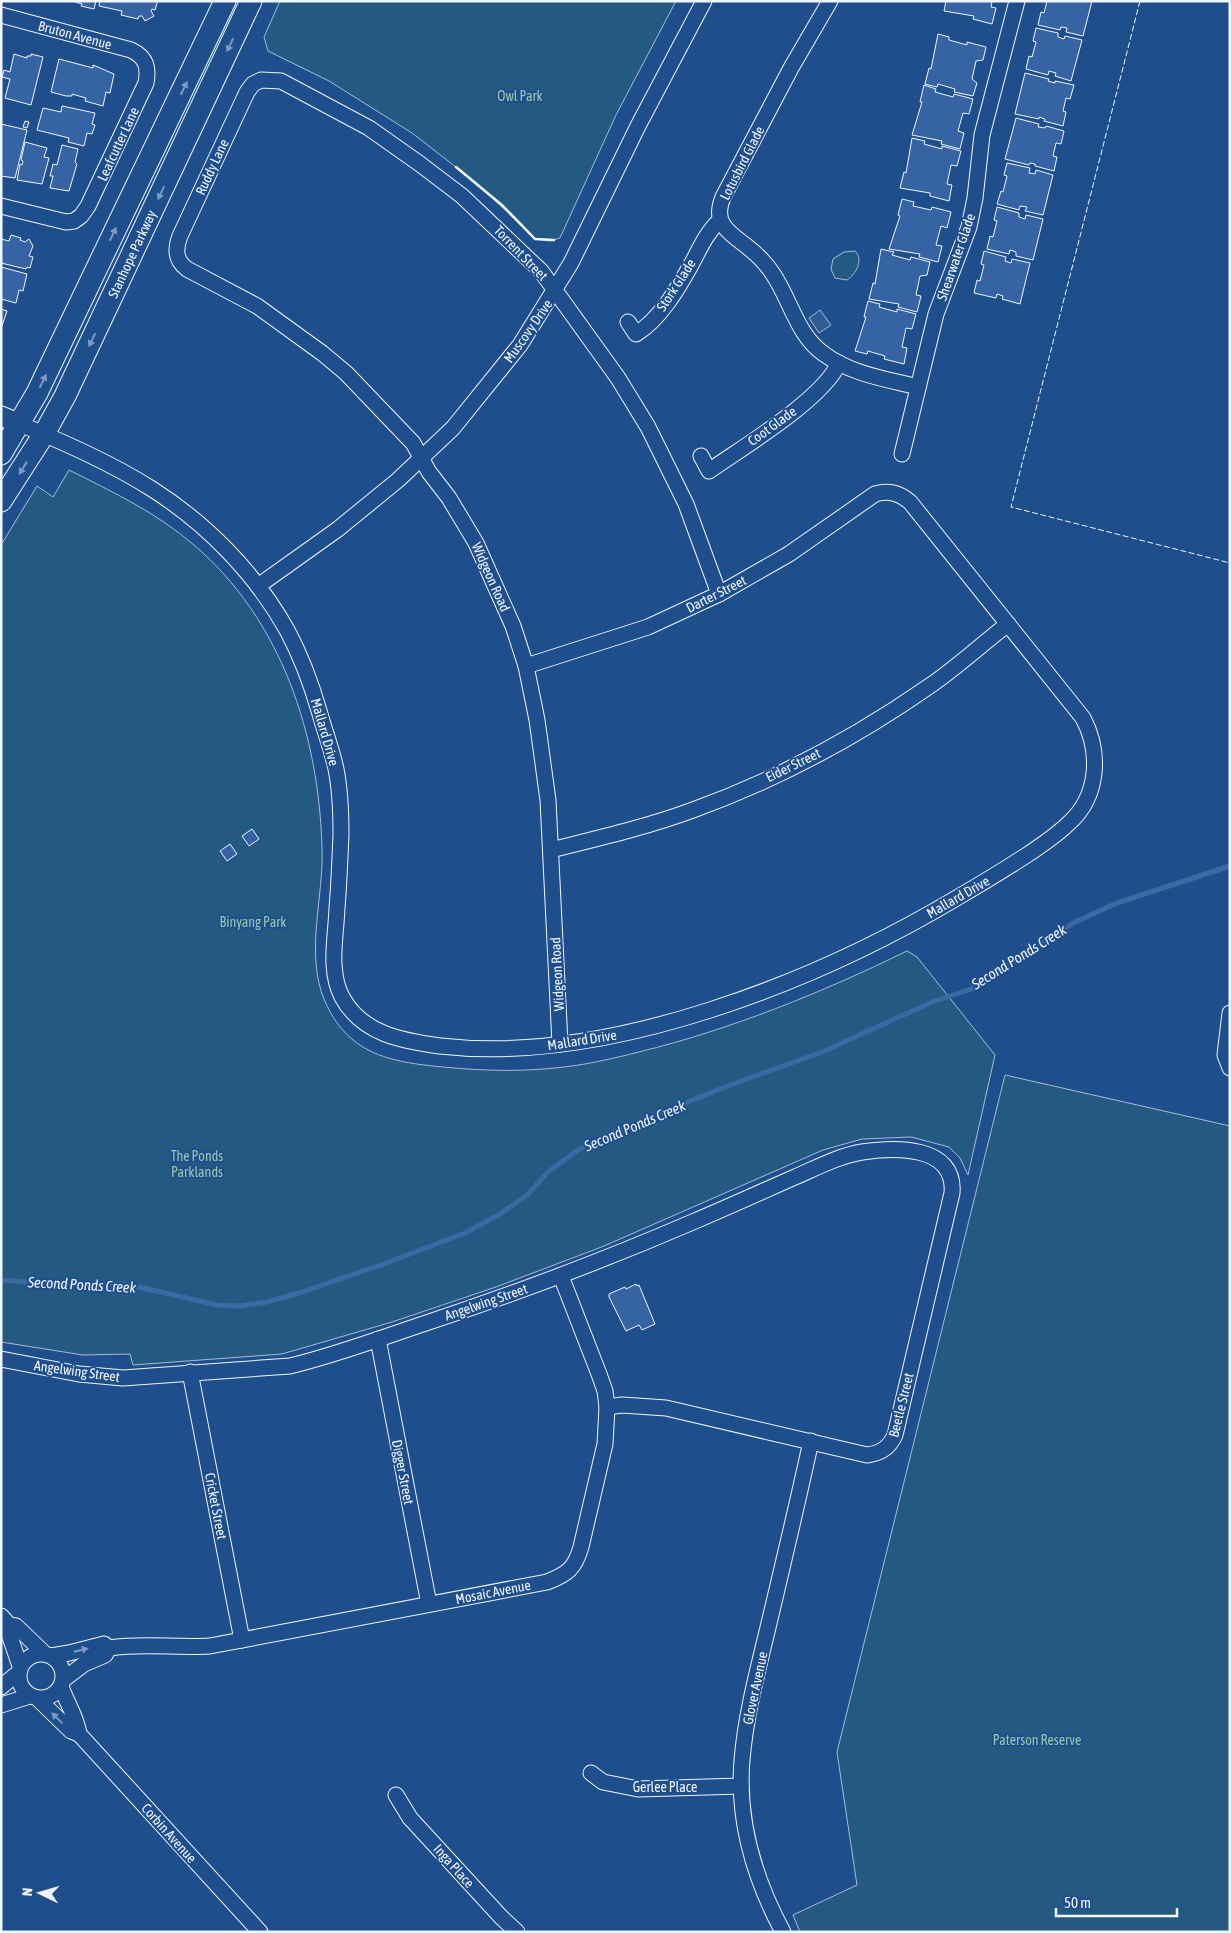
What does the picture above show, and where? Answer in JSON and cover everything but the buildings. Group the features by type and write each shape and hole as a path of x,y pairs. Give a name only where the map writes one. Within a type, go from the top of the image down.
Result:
{"main road":[{"name":"Stanhope Parkway","path":"1,501 44,434 92,340 250,1"},
{"name":"Stanhope Parkway","path":"1,454 11,420 66,334 219,8"}],"street":[{"name":"Muscovy Drive","path":"258,586 368,506 422,457 453,428 520,345 555,291 592,224 638,126 704,1"},
{"name":"Lotusbird Glade","path":"830,1 791,68 723,197 719,213 720,220 729,232 762,259 773,274 799,325 812,344 826,356 861,372 918,387"},
{"name":"Shearwater Glade","path":"902,454 936,314 963,245 970,220 975,198 982,135 1017,1"},
{"name":"Bruton Avenue","path":"1,15 131,50 140,54 145,61"},
{"name":"Leafcutter Lane","path":"1,206 59,221 74,221 81,216 88,206 146,83 148,71 145,61"},
{"name":"Torrent Street","path":"247,92 253,84 261,80 281,81 369,128 414,159 462,196 541,271 618,378 664,456 686,504 719,594"},
{"name":"Ruddy Lane","path":"178,241 247,92"},
{"name":"Stork Glade","path":"628,322 636,334 652,321 682,282 710,229 720,220"},
{"name":"Widgeon Road","path":"178,241 177,257 181,264 257,306 322,352 379,406 413,443 429,472 476,543 513,626 526,666 544,760 551,850 560,1044"},
{"name":"Coot Glade","path":"701,456 709,470 793,411 831,377 839,363"},
{"name":"Mallard Drive","path":"11,420 44,434 136,480 172,503 194,519 223,546 258,586 288,631 313,690 336,770 341,832 337,913 333,945 337,983 345,1000 359,1018 384,1034 402,1040 457,1047 498,1049 560,1044 625,1032 694,1014 786,982 875,943 945,906 1016,862 1071,822 1086,800 1095,772 1094,744 1083,718 910,502 897,493 891,492"},
{"name":"Darter Street","path":"526,666 648,627 719,594 789,554 875,494 891,492"},
{"name":"Eider Street","path":"551,850 623,832 694,810 777,774 863,728 931,685 1008,624"},
{"path":"1230,1013 1225,1055 1230,1068"},
{"name":"Angelwing Street","path":"2,1363 109,1377 138,1377 290,1366 378,1340 561,1276 694,1222 847,1156 879,1150 910,1151 938,1158 948,1168"},
{"name":"Beetle Street","path":"607,1407 666,1408 866,1454 877,1453 890,1445 898,1421 952,1193 953,1182 948,1168"},
{"name":"Mosaic Avenue","path":"47,1655 69,1653 104,1644 109,1648 138,1645 189,1647 242,1640 548,1582 570,1571 577,1560 581,1546 603,1453 607,1407 600,1374 561,1276"},
{"name":"Digger Street","path":"378,1340 429,1604"},
{"name":"Cricket Street","path":"190,1372 242,1640"},
{"name":"Glover Avenue","path":"783,1932 756,1874 746,1833 742,1762 750,1703 811,1441"},
{"path":"1,1705 34,1697 52,1696 62,1683 61,1666 16,1626 5,1620"},
{"path":"5,1620 19,1670 21,1686 34,1697"},
{"name":"Mosaic Avenue","path":"62,1683 84,1664 105,1655 109,1648"},
{"path":"1,1687 19,1670 29,1656 47,1655"},
{"name":"Corbin Avenue","path":"62,1683 78,1724 79,1734"},
{"name":"Corbin Avenue","path":"34,1697 71,1731 79,1734 260,1932"},
{"name":"Gerlee Place","path":"591,1773 603,1782 638,1789 742,1786"},
{"name":"Inga Place","path":"396,1795 410,1818 500,1917 517,1932"}],"green space":[{"name":"Owl Park","path":"280,1 676,1 616,115 560,238 550,241 535,239 479,185 412,133 329,81 268,51 264,37"},
{"path":"855,251 859,258 859,263 853,274 847,280 835,278 831,269 833,259 844,252"},
{"name":"The Ponds Parklands","path":"69,470 150,513 194,545 225,575 251,608 272,644 290,683 303,723 313,764 319,806 322,866 316,963 319,981 324,999 334,1018 345,1032 358,1043 372,1052 388,1058 443,1067 519,1070 549,1069 583,1064 674,1043 742,1021 842,981 907,951 917,957 995,1055 968,1175 960,1158 949,1147 911,1137 862,1139 823,1150 604,1246 496,1287 392,1322 282,1354 133,1365 130,1354 83,1355 1,1342 1,545 37,486 53,497"},
{"name":"Paterson Reserve","path":"1005,1075 1230,1126 1230,1932 800,1932 793,1915 857,1885 837,1752"}],"shaded area":[{"path":"820,310 831,325 819,333 809,318"}],"waterway":[{"name":"Second Ponds Creek","path":"1,1280 50,1284 126,1284 217,1305 238,1306 267,1302 299,1293 381,1265 465,1233 500,1214 527,1195 548,1172 578,1150 623,1128 725,1087 822,1052 932,1002 974,988 1075,922 1117,903 1230,866"}],"fence":[{"path":"1140,1 1011,507 1230,563"}],"wall":[{"path":"456,167 503,206 535,239 554,240"}],"park label":[{"name":"Binyang Park","path":"253,922"}]}
